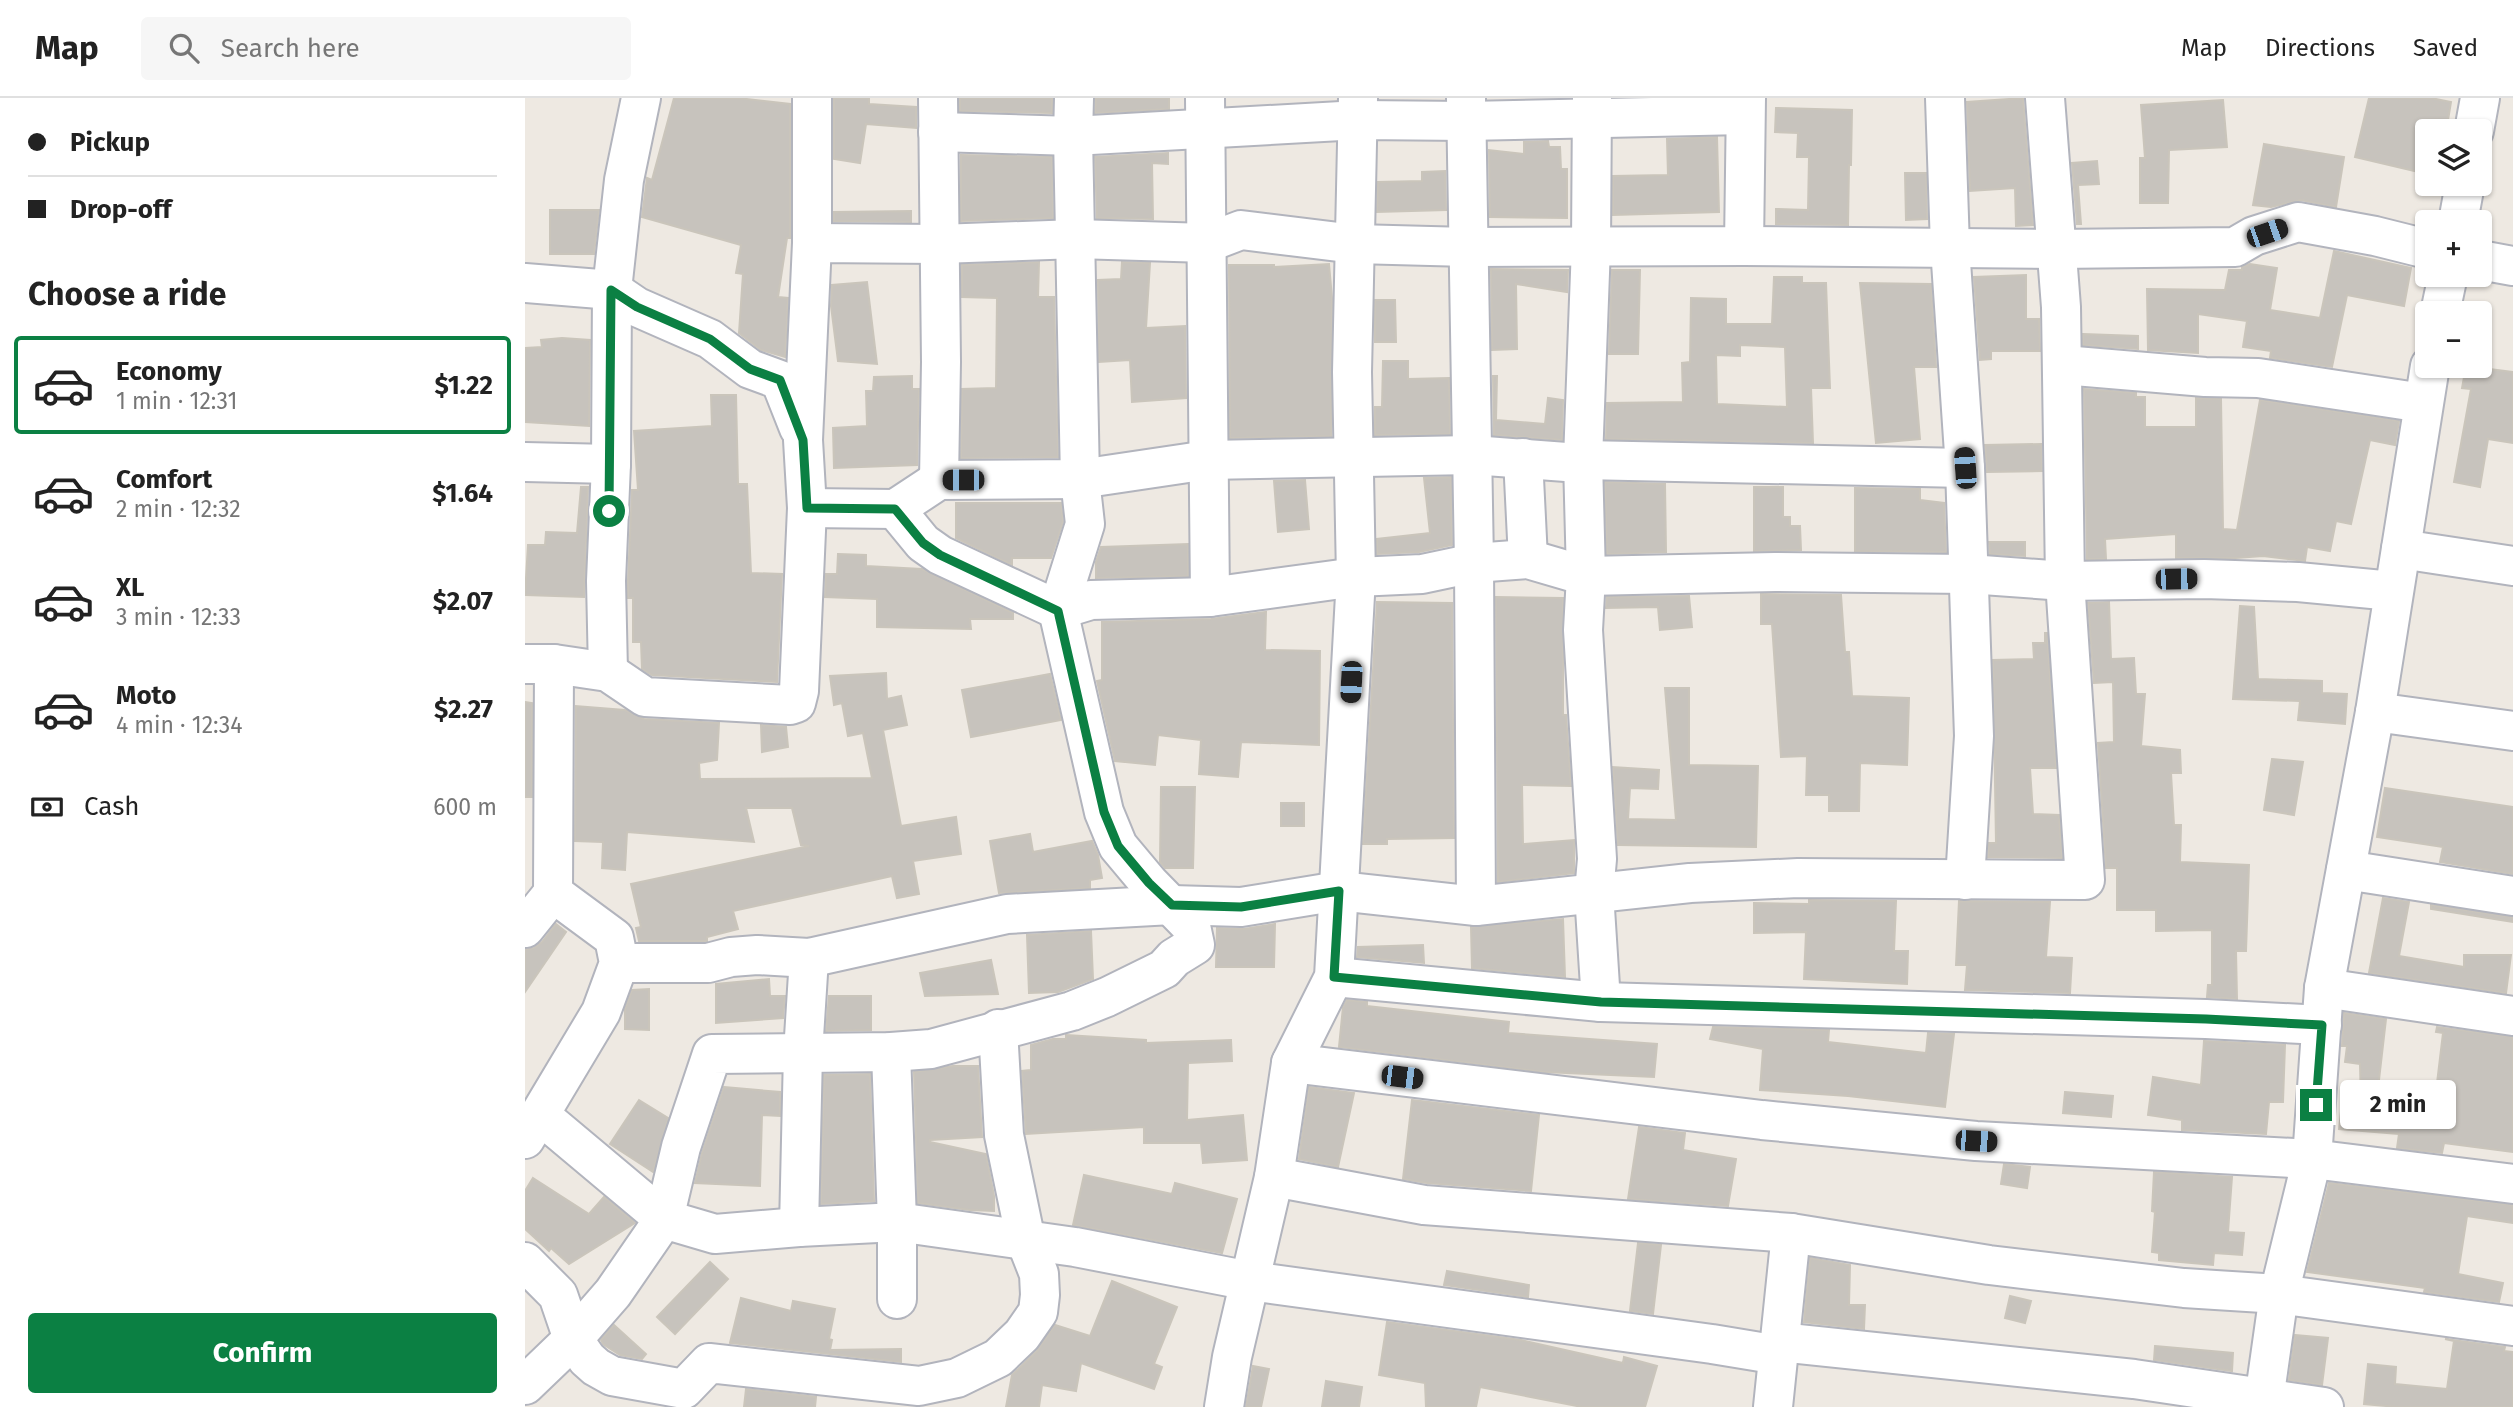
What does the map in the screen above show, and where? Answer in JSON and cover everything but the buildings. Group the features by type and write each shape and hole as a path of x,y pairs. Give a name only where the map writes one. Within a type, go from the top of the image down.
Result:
{"street":[{"path":"608,672 606,581 611,464 611,290 624,180 641,98"},
{"path":"812,98 812,243 803,440 807,508 799,691 796,703 790,705 645,697 608,672 540,664 539,819 553,893 614,938 619,963 601,1012 532,1127 664,1219 715,1234 897,1223 1075,1247 1250,1281 1685,1340 2120,1378 2264,1402 2324,1407"},
{"path":"525,1385 573,1339 613,1293 664,1219 681,1147 712,1054 931,1049 997,1029 1073,1011 1164,969 1174,958 1195,945 1191,926 1118,846 1104,812 1058,611 1085,524 1080,479 1074,98"},
{"path":"1945,98 1949,247 1965,468 1974,737 1965,880"},
{"path":"619,963 708,963 730,957 757,955 809,958 1007,914 1172,905 1241,907 1339,891 1476,906 1690,883 1798,878 2085,880 2065,581 2063,365 2045,98"},
{"path":"2476,119 2480,98"},
{"path":"939,480 938,115 1073,136 1205,113 1359,109 1745,107 1744,246"},
{"path":"1592,108 1591,246 1583,460 1583,629 1597,859 1594,893 1601,1002"},
{"path":"1224,1407 1232,1357 1275,1177 1291,1063 1334,977 1356,577 1352,372 1359,109"},
{"path":"1467,110 1476,906"},
{"path":"1205,113 1210,597"},
{"path":"812,243 940,244 1076,239 1207,243 1241,230 1355,244 1468,247 2235,247 2254,236 2298,222 2415,246"},
{"path":"2492,262 2513,266"},
{"path":"525,283 611,290 637,307 710,339 750,369 780,380 803,440"},
{"path":"2063,365 2204,377 2258,377 2423,403"},
{"path":"2264,1402 2279,1294 2312,1159 2323,1006 2375,712 2428,378"},
{"path":"807,508 895,509 939,480 1080,479 1207,460 1472,455 1566,462 1583,460 1965,468"},
{"path":"1523,458 1528,559"},
{"path":"525,462 611,464"},
{"path":"895,509 923,543 940,555 1058,611 1091,600 1210,597 1356,577 1422,574 1474,563 1528,559 1585,576 1776,572 1969,574 2065,581 2204,579 2298,582 2393,591"},
{"path":"2401,549 2513,566"},
{"path":"2375,712 2513,731"},
{"path":"2346,870 2513,896"},
{"path":"525,928 553,893"},
{"path":"799,1227 803,1053 809,958"},
{"path":"1334,977 1601,1002 2206,1019 2323,1006 2513,1016"},
{"path":"709,1363 919,1386 957,1378 999,1358 1023,1335 1038,1312 1039,1274 1026,1241 1004,1135 997,1029"},
{"path":"891,1052 897,1299"},
{"path":"1291,1063 1762,1120 1976,1141 2312,1159 2513,1184"},
{"path":"1275,1177 1424,1205 1791,1233 1989,1265 2184,1288 2279,1294 2513,1326"},
{"path":"1773,1407 1791,1233"},
{"path":"525,1262 558,1296 573,1339 587,1359 612,1377 684,1389 709,1363"},
{"path":"699,1407 709,1363"}],"route":[{"path":"609,511 611,290 637,307 710,339 750,369 780,380 803,440 807,508 895,509 923,543 940,555 1058,611 1104,812 1118,846 1149,883 1172,905 1241,907 1339,891 1334,977 1601,1002 2206,1019 2322,1025 2316,1105"}]}
